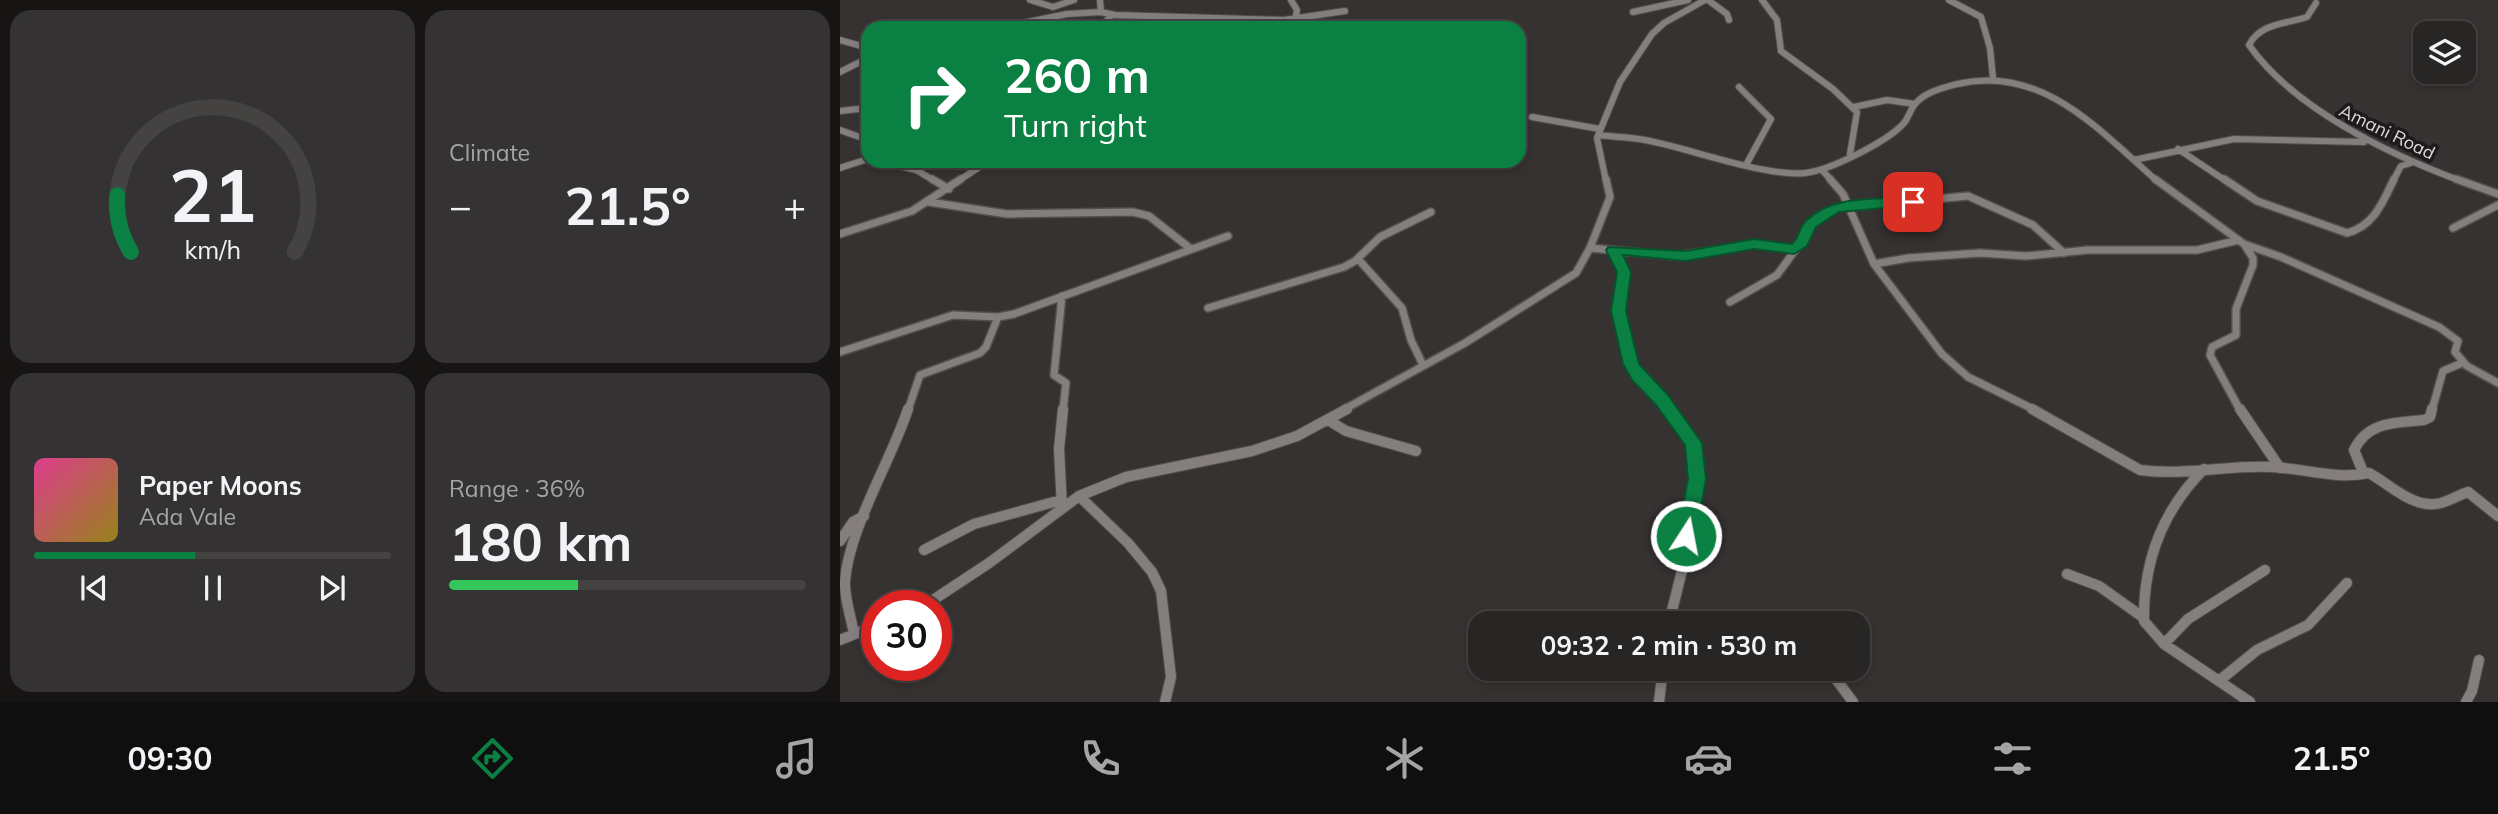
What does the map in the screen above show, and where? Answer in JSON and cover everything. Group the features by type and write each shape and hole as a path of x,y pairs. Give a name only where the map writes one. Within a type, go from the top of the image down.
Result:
{"street":[{"path":"1030,0 1047,7 1074,0"},
{"path":"1100,0 1101,12"},
{"path":"1291,0 1297,10 1295,21 1345,11"},
{"path":"1633,12 1688,0"},
{"path":"924,550 974,524 1062,504 1126,477 1252,451 1297,436 1465,343 1576,273 1591,248 1610,197 1597,141 1599,132 1620,82 1644,42 1664,23 1707,0 1727,14 1728,20"},
{"path":"1762,0 1777,20 1781,51 1827,83 1854,107 1857,121 1850,154"},
{"path":"1949,0 1981,17 1990,48 1993,78"},
{"name":"Amani Road","path":"2316,3 2306,17 2264,29 2249,41 2249,45 2272,73 2333,122 2370,142 2411,163 2498,194"},
{"path":"1666,5 1686,10"},
{"path":"1032,21 1067,14 1101,12 1112,15 1250,21"},
{"path":"1106,21 1112,15"},
{"path":"840,40 861,46"},
{"path":"840,72 861,62"},
{"path":"1532,117 1791,173 1822,170 1892,134 1906,121 1915,104 1937,89 1969,80 1993,78 2027,85 2075,109 2158,182 2241,242 2439,327 2458,341 2455,352 2462,363 2498,383"},
{"path":"1739,87 1746,96 1761,104 1771,119 1746,165"},
{"path":"1854,107 1887,100 1915,104"},
{"path":"840,111 861,109"},
{"path":"840,130 861,138"},
{"path":"840,140 851,135"},
{"path":"2134,160 2234,139 2370,142"},
{"path":"2178,149 2257,201 2347,233 2358,231 2364,226 2381,204 2401,166 2411,163"},
{"path":"840,167 861,158"},
{"path":"908,168 949,189"},
{"path":"840,234 912,211 979,168"},
{"path":"1822,170 1840,190 1855,217 1874,264 1942,354 1968,377 2056,420 2140,470 2160,473 2204,469 2280,468 2351,477 2363,472 2427,505 2445,502 2468,492 2498,516"},
{"path":"1730,302 1777,275 1802,243 1810,224 1836,208 1847,206 1972,196 2040,229 2064,253"},
{"path":"929,202 1007,214 1133,212 1149,216 1191,248"},
{"path":"2453,228 2498,205"},
{"path":"1209,308 1359,260 1364,250 1432,212"},
{"path":"840,352 953,315 998,317 1014,314 1228,236"},
{"path":"1874,264 1908,258 1972,254 2026,256 2088,250 2197,250 2241,242"},
{"path":"2241,242 2253,258 2253,265 2236,309 2236,335 2212,347 2210,355 2248,424 2280,468"},
{"path":"1591,248 1686,256 1754,244 1796,249"},
{"path":"1613,250 1624,272 1618,311 1631,364 1637,376 1662,400 1686,430 1695,451 1697,479 1671,611"},
{"path":"1359,260 1402,308 1411,340 1423,365"},
{"path":"1062,296 1054,375 1066,383 1059,449 1062,504"},
{"path":"854,634 845,583 851,545 896,445 920,375 980,353 986,347 998,317"},
{"path":"2363,472 2354,450 2357,439 2375,426 2424,421 2430,417 2443,372 2450,366 2462,363"},
{"path":"1328,420 1346,431 1416,451"},
{"path":"2204,469 2188,484 2166,516 2146,575 2144,618 2147,628 2164,644 2250,702"},
{"path":"1079,496 1128,543 1152,572 1161,591 1171,677 1165,702"},
{"path":"948,590 989,563 1062,504"},
{"path":"840,541 853,522 866,514"},
{"path":"2164,644 2188,619 2264,570"},
{"path":"2067,574 2109,593 2144,618"},
{"path":"2220,680 2257,650 2308,625 2347,583"},
{"path":"840,640 861,631"},
{"path":"2466,702 2472,691 2479,660"},
{"path":"1659,702 1661,681"},
{"path":"1837,681 1853,702"}],"route":[{"path":"1686,536 1697,479 1693,443 1662,400 1637,376 1631,364 1619,324 1618,311 1624,272 1613,250 1676,256 1754,244 1794,250 1802,243 1810,224 1840,206 1913,202"}]}
